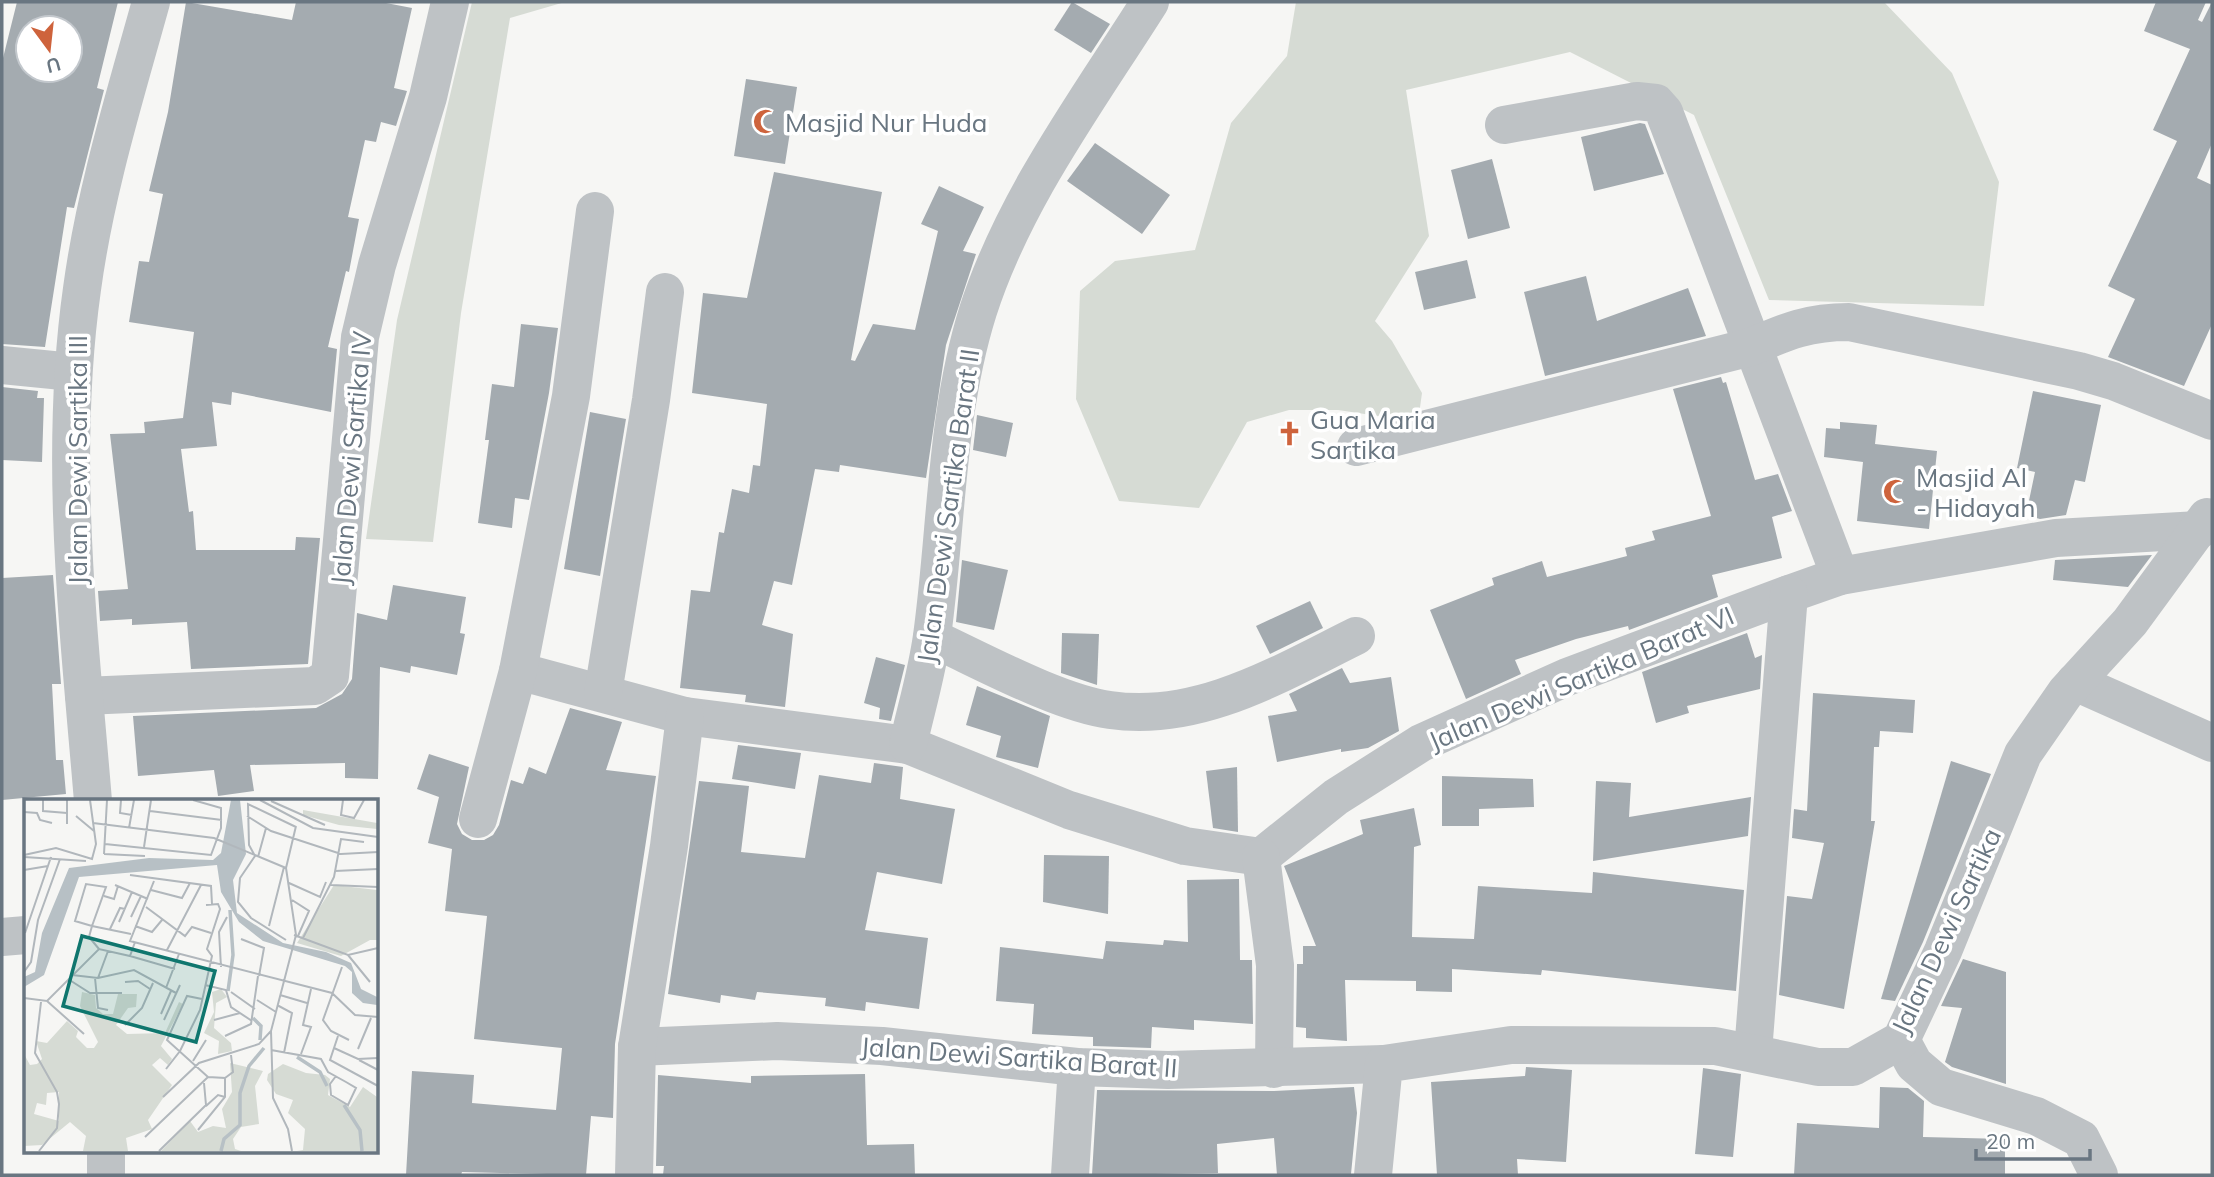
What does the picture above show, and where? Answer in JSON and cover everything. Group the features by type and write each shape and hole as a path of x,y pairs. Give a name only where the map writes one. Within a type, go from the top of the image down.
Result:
{"street":[{"name":"Jalan Dewi Sartika III","path":"93,799 75,565 73,372 82,288 98,205 151,2"},
{"name":"Jalan Dewi Sartika IV","path":"84,696 315,687 330,676 360,337 377,265 428,96 450,2"},
{"name":"Jalan Dewi Sartika Barat II","path":"908,745 932,638 959,391 978,311 1009,233 1150,2"},
{"path":"1504,125 1637,101 1656,103 1664,112 1840,576"},
{"path":"478,819 518,671 571,396 595,211"},
{"path":"603,693 651,400 665,292"},
{"path":"1356,447 1751,347 1796,327 1818,322 1849,322 2079,371 2113,381 2212,421"},
{"path":"2,365 73,372"},
{"name":"Jalan Dewi Sartika Barat VI","path":"1261,857 1336,797 1421,743 1567,677 1789,594 1840,576 2056,538 2205,520"},
{"name":"Jalan Dewi Sartika","path":"1384,1064 1511,1045 1715,1046 1818,1067 1853,1067 1901,1040 1943,950 2023,754 2075,682 2130,622 2205,520"},
{"path":"1753,1052 1789,594"},
{"path":"932,638 1069,699 1109,710 1156,713 1199,706 1264,682 1356,636"},
{"path":"518,671 685,716 908,745 1069,810 1185,846 1261,857 1275,965 1275,1069"},
{"path":"2075,682 2212,743"},
{"path":"634,1175 637,1047 669,846 685,716"},
{"path":"2,937 24,935"},
{"path":"1901,1040 1913,1064 1941,1087 2036,1116 2081,1139 2099,1175"},
{"name":"Jalan Dewi Sartika Barat II","path":"637,1047 777,1041 842,1044 1077,1066 1168,1070 1384,1064"},
{"path":"1373,1175 1384,1064"},
{"path":"1070,1175 1077,1066"},
{"path":"106,1152 106,1175"}],"shaded area":[{"path":"472,2 565,2 510,18 461,313 433,542 366,539 397,320"},
{"path":"1296,2 1884,2 1952,73 1999,182 1984,306 1769,300 1694,115 1570,52 1406,90 1429,236 1375,321 1392,341 1422,393 1418,422 1338,410 1289,410 1247,422 1199,508 1119,501 1076,399 1080,291 1115,261 1195,250 1231,123 1287,56"}],"building":[{"path":"17,2 118,2 97,88 104,90 74,208 67,207 45,347 2,344 2,62 14,14"},
{"path":"186,2 292,20 296,2 381,2 412,8 394,88 407,91 396,126 381,122 376,142 365,140 348,217 359,219 349,272 346,271 328,347 337,349 331,412 232,392 231,405 212,402 217,446 181,449 189,512 193,511 196,550 295,550 296,537 320,538 308,664 191,669 187,622 132,625 132,619 100,621 98,591 128,589 110,434 145,433 144,422 183,418 194,332 129,322 139,261 149,262 163,194 149,191 168,112"},
{"path":"1072,2 1110,24 1091,53 1054,30"},
{"path":"2156,2 2206,2 2198,20 2202,22 2212,2 2212,143 2197,178 2212,185 2212,324 2184,386 2108,357 2135,299 2108,286 2177,141 2153,130 2190,49 2144,31"},
{"name":"Masjid Nur Huda","path":"746,79 797,87 785,164 734,156"},
{"path":"1645,124 1664,174 1594,191 1581,137"},
{"path":"1095,143 1170,195 1142,234 1067,181"},
{"path":"1492,159 1510,228 1468,239 1451,170"},
{"path":"774,172 882,192 851,360 855,361 873,324 915,330 938,231 921,224 939,186 984,207 963,251 976,254 946,345 926,478 840,465 839,472 815,469 792,585 774,581 762,625 793,634 785,707 745,702 746,695 680,688 691,590 710,592 719,532 724,533 732,489 749,493 753,465 760,466 767,404 692,393 703,293 747,298"},
{"path":"1467,260 1476,298 1424,310 1415,272"},
{"path":"1586,276 1597,321 1688,288 1706,336 1545,376 1524,292"},
{"path":"521,324 558,328 529,500 515,498 512,528 478,523 489,440 485,440 492,384 514,387"},
{"path":"1721,377 1723,383 1726,382 1755,480 1778,474 1792,511 1772,517 1782,558 1712,575 1718,597 1629,630 1628,626 1576,639 1515,660 1521,674 1466,699 1430,610 1494,585 1492,578 1542,561 1547,577 1627,556 1625,548 1655,540 1652,531 1711,516 1673,389"},
{"path":"2,387 38,391 37,398 44,398 42,462 2,460"},
{"path":"2033,391 2101,405 2085,482 2075,480 2066,515 2040,519 2026,515 2035,472 2017,468"},
{"path":"590,412 626,419 600,576 564,569"},
{"path":"977,415 1013,423 1006,457 973,450"},
{"name":"Masjid Al - Hidayah","path":"1840,422 1877,425 1875,444 1937,451 1929,529 1857,521 1863,462 1824,457 1826,428 1840,429"},
{"path":"2152,555 2128,587 2053,580 2055,560"},
{"path":"962,560 1008,570 994,630 956,622"},
{"path":"53,575 61,684 52,684 56,760 63,760 66,794 2,800 2,578"},
{"path":"393,585 466,597 460,633 465,634 457,675 411,666 410,673 380,667 378,779 345,778 345,763 250,765 254,791 218,796 214,770 138,776 133,716 316,708 342,694 352,679 357,613 387,620"},
{"path":"1310,601 1323,628 1270,654 1256,626"},
{"path":"1062,633 1099,634 1097,685 1061,673"},
{"path":"1747,633 1755,658 1762,655 1760,689 1687,706 1689,713 1656,723 1642,672"},
{"path":"876,657 905,665 891,721 879,719 880,708 864,703"},
{"path":"1342,668 1350,683 1391,677 1399,731 1368,748 1341,752 1341,749 1277,762 1268,716 1297,711 1289,694"},
{"path":"977,686 1050,716 1038,768 996,757 1001,736 966,725"},
{"path":"1813,693 1915,700 1913,733 1880,731 1879,747 1874,747 1871,821 1875,821 1844,1009 1779,995 1787,896 1812,899 1824,843 1792,838 1794,809 1807,811"},
{"path":"570,708 622,722 606,770 656,776 615,1044 613,1118 591,1116 586,1175 462,1172 461,1175 406,1175 412,1071 474,1075 472,1103 556,1110 562,1048 474,1039 487,916 445,911 452,849 428,843 439,797 417,789 429,754 469,767 457,824 462,834 472,840 484,840 493,835 499,825 511,780 523,784 529,767 546,774"},
{"path":"738,745 801,753 795,789 732,779"},
{"path":"1951,761 1991,774 1923,942 1895,1001 1881,999"},
{"path":"874,763 903,767 900,799 955,809 942,884 877,872 865,930 928,938 919,1009 866,1002 865,1011 825,1006 826,998 757,992 755,1000 721,995 720,1003 668,994 699,781 749,786 741,852 805,858 819,775 871,783"},
{"path":"1237,767 1238,832 1213,828 1206,771"},
{"path":"1442,776 1533,779 1534,807 1479,809 1479,826 1442,826"},
{"path":"1596,781 1631,783 1629,817 1751,797 1748,836 1593,861"},
{"path":"1414,808 1421,845 1414,847 1412,937 1474,939 1478,886 1592,893 1593,872 1744,890 1736,991 1542,970 1541,975 1452,969 1452,992 1416,991 1416,981 1345,980 1347,1041 1306,1038 1306,1028 1296,1027 1297,964 1303,964 1303,946 1316,946 1284,866 1363,834 1360,820"},
{"path":"1044,855 1109,856 1108,914 1043,902"},
{"path":"1239,879 1240,960 1252,960 1253,1024 1194,1020 1194,1030 1152,1027 1151,1048 1093,1046 1093,1037 1032,1034 1034,1004 996,1001 1000,947 1103,959 1106,941 1163,945 1164,940 1188,942 1187,880"},
{"path":"1963,959 2006,972 2006,1084 1952,1067 1945,1062 1962,1008 1941,1006"},
{"path":"1526,1067 1572,1070 1566,1162 1517,1159 1518,1175 1437,1175 1431,1082 1525,1076"},
{"path":"1703,1068 1741,1074 1733,1157 1695,1154"},
{"path":"865,1074 867,1145 914,1144 915,1175 663,1175 664,1166 656,1166 658,1075 751,1083 751,1076"},
{"path":"1354,1087 1357,1113 1351,1174 1277,1175 1274,1138 1217,1144 1218,1173 1092,1175 1097,1090 1274,1091"},
{"path":"1880,1087 1908,1088 1924,1101 1923,1137 2005,1139 2005,1175 1794,1175 1797,1123 1879,1128"}],"place":[{"name":"Masjid Nur Huda","path":"765,122"},
{"name":"Gua Maria Sartika","path":"1290,434"},
{"name":"Masjid Al - Hidayah","path":"1896,492"}]}
